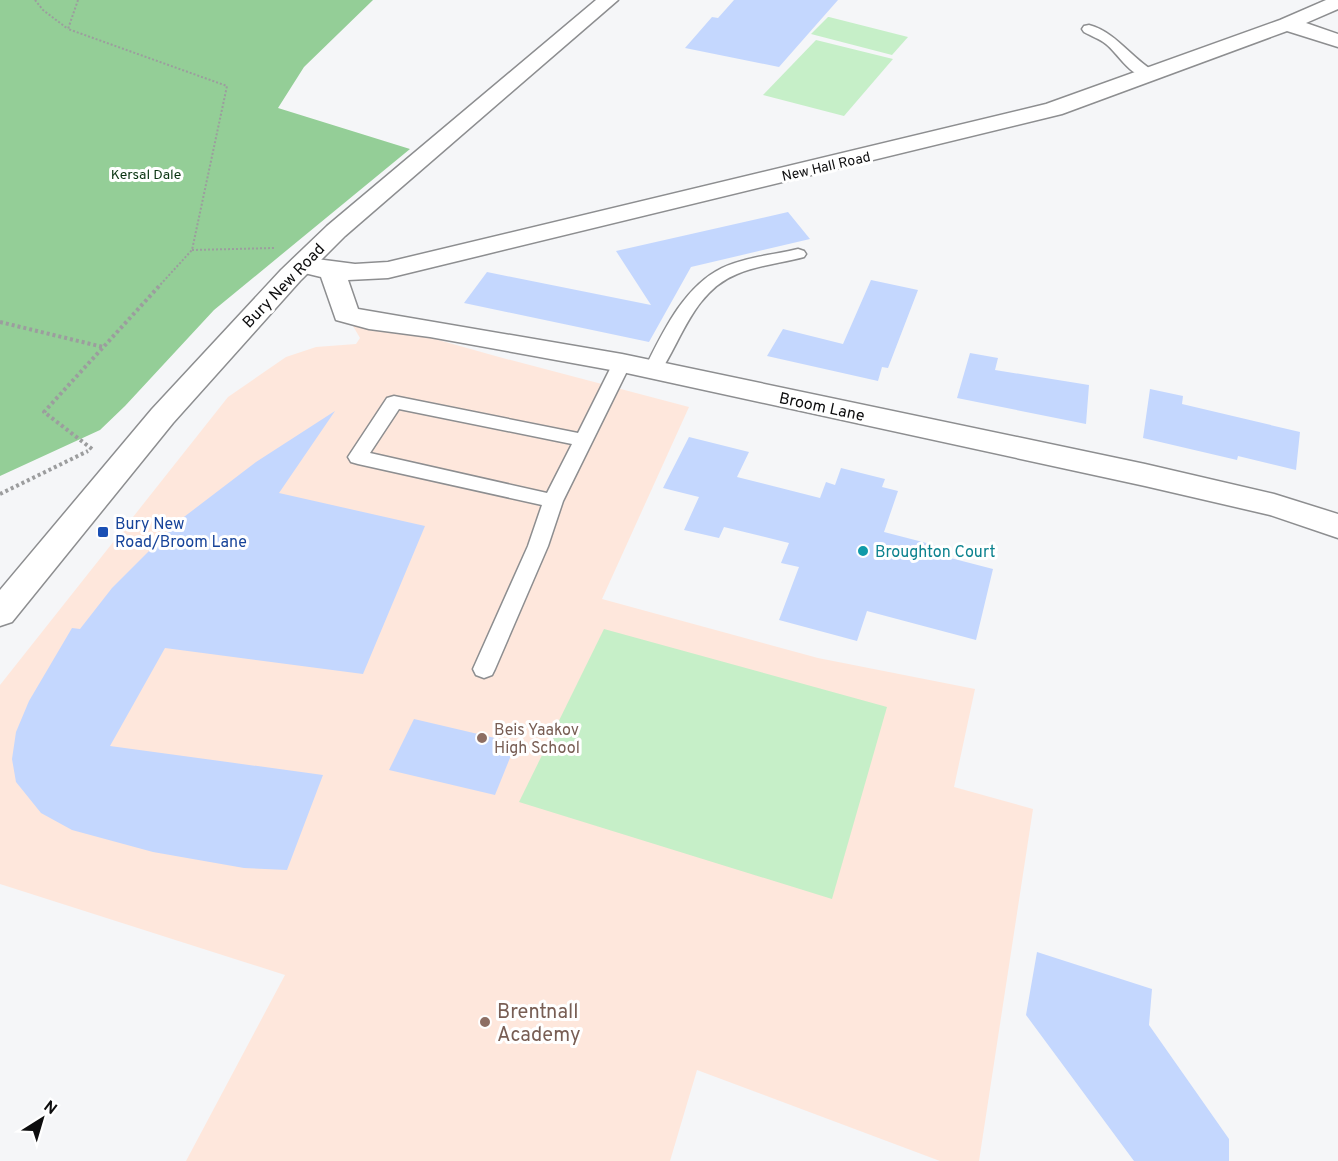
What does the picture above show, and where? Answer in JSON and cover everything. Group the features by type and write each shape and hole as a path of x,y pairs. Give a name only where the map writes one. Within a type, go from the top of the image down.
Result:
{"main road":[{"name":"Bury New Road","path":"0,613 180,394 317,262 608,0"},
{"path":"1286,0 1314,12"},
{"name":"New Hall Road","path":"317,262 367,273 388,270 1054,109 1147,73 1287,24 1338,2"},
{"path":"1287,24 1338,41"},
{"name":"Broom Lane","path":"317,262 346,314 369,321 430,328 622,363 1180,483 1274,505 1338,526"}],"lane":[{"path":"1089,29 1111,41 1129,61 1147,73"},
{"path":"652,370 671,336 702,290 728,271 798,254"},
{"path":"484,669 538,546 553,501 622,363"},
{"path":"553,501 358,457 394,402 582,440"}],"path":[{"path":"35,0 68,28 227,86 192,250 44,412 92,449"},
{"path":"68,28 78,0"},
{"path":"192,250 300,247 317,262"},
{"path":"0,322 103,347"},
{"path":"0,494 92,449 115,445 136,449"}],"shaded area":[{"name":"Beis Yaakov High School","path":"346,314 689,407 602,599 818,658 975,689 954,787 1033,809 979,1161 940,1161 697,1070 670,1161 186,1161 285,975 0,884 0,685 228,397 286,357 316,347 356,344 360,338"}],"green space":[{"name":"Kersal Dale","path":"0,0 373,0 304,67 278,108 410,149 214,310 100,430 0,476"},
{"path":"828,17 908,37 892,55 811,34"},
{"path":"816,40 893,59 844,116 763,95"},
{"path":"604,629 887,707 832,899 519,802"}],"building":[{"path":"734,0 838,0 779,67 685,48 712,17 718,18"},
{"path":"788,212 810,239 691,267 649,342 464,303 487,272 651,305 616,251"},
{"path":"871,280 918,290 888,368 882,367 878,381 767,356 783,329 843,344"},
{"path":"970,353 998,358 995,370 1089,385 1086,424 957,398"},
{"path":"1150,389 1183,396 1182,404 1300,432 1296,470 1238,456 1237,460 1143,438"},
{"path":"335,411 279,493 425,526 363,674 165,648 110,746 323,775 287,870 244,868 153,852 72,830 41,813 16,782 12,759 16,732 29,701 72,628 80,629 112,588 180,520 256,462"},
{"name":"Broughton Court","path":"689,437 749,452 737,477 820,498 826,482 835,485 841,468 885,479 882,487 898,491 884,532 942,547 939,555 993,569 976,640 867,611 857,641 779,620 799,567 781,563 789,543 724,527 719,538 684,530 699,497 663,488"},
{"path":"414,719 516,743 495,795 389,770"},
{"path":"1037,952 1152,989 1149,1025 1229,1139 1229,1161 1134,1161 1026,1015"}],"place":[{"name":"Bury New Road/Broom Lane","path":"103,532"},
{"name":"Broughton Court","path":"863,551"},
{"name":"Beis Yaakov High School","path":"482,738"},
{"name":"Brentnall Academy","path":"485,1022"}]}
